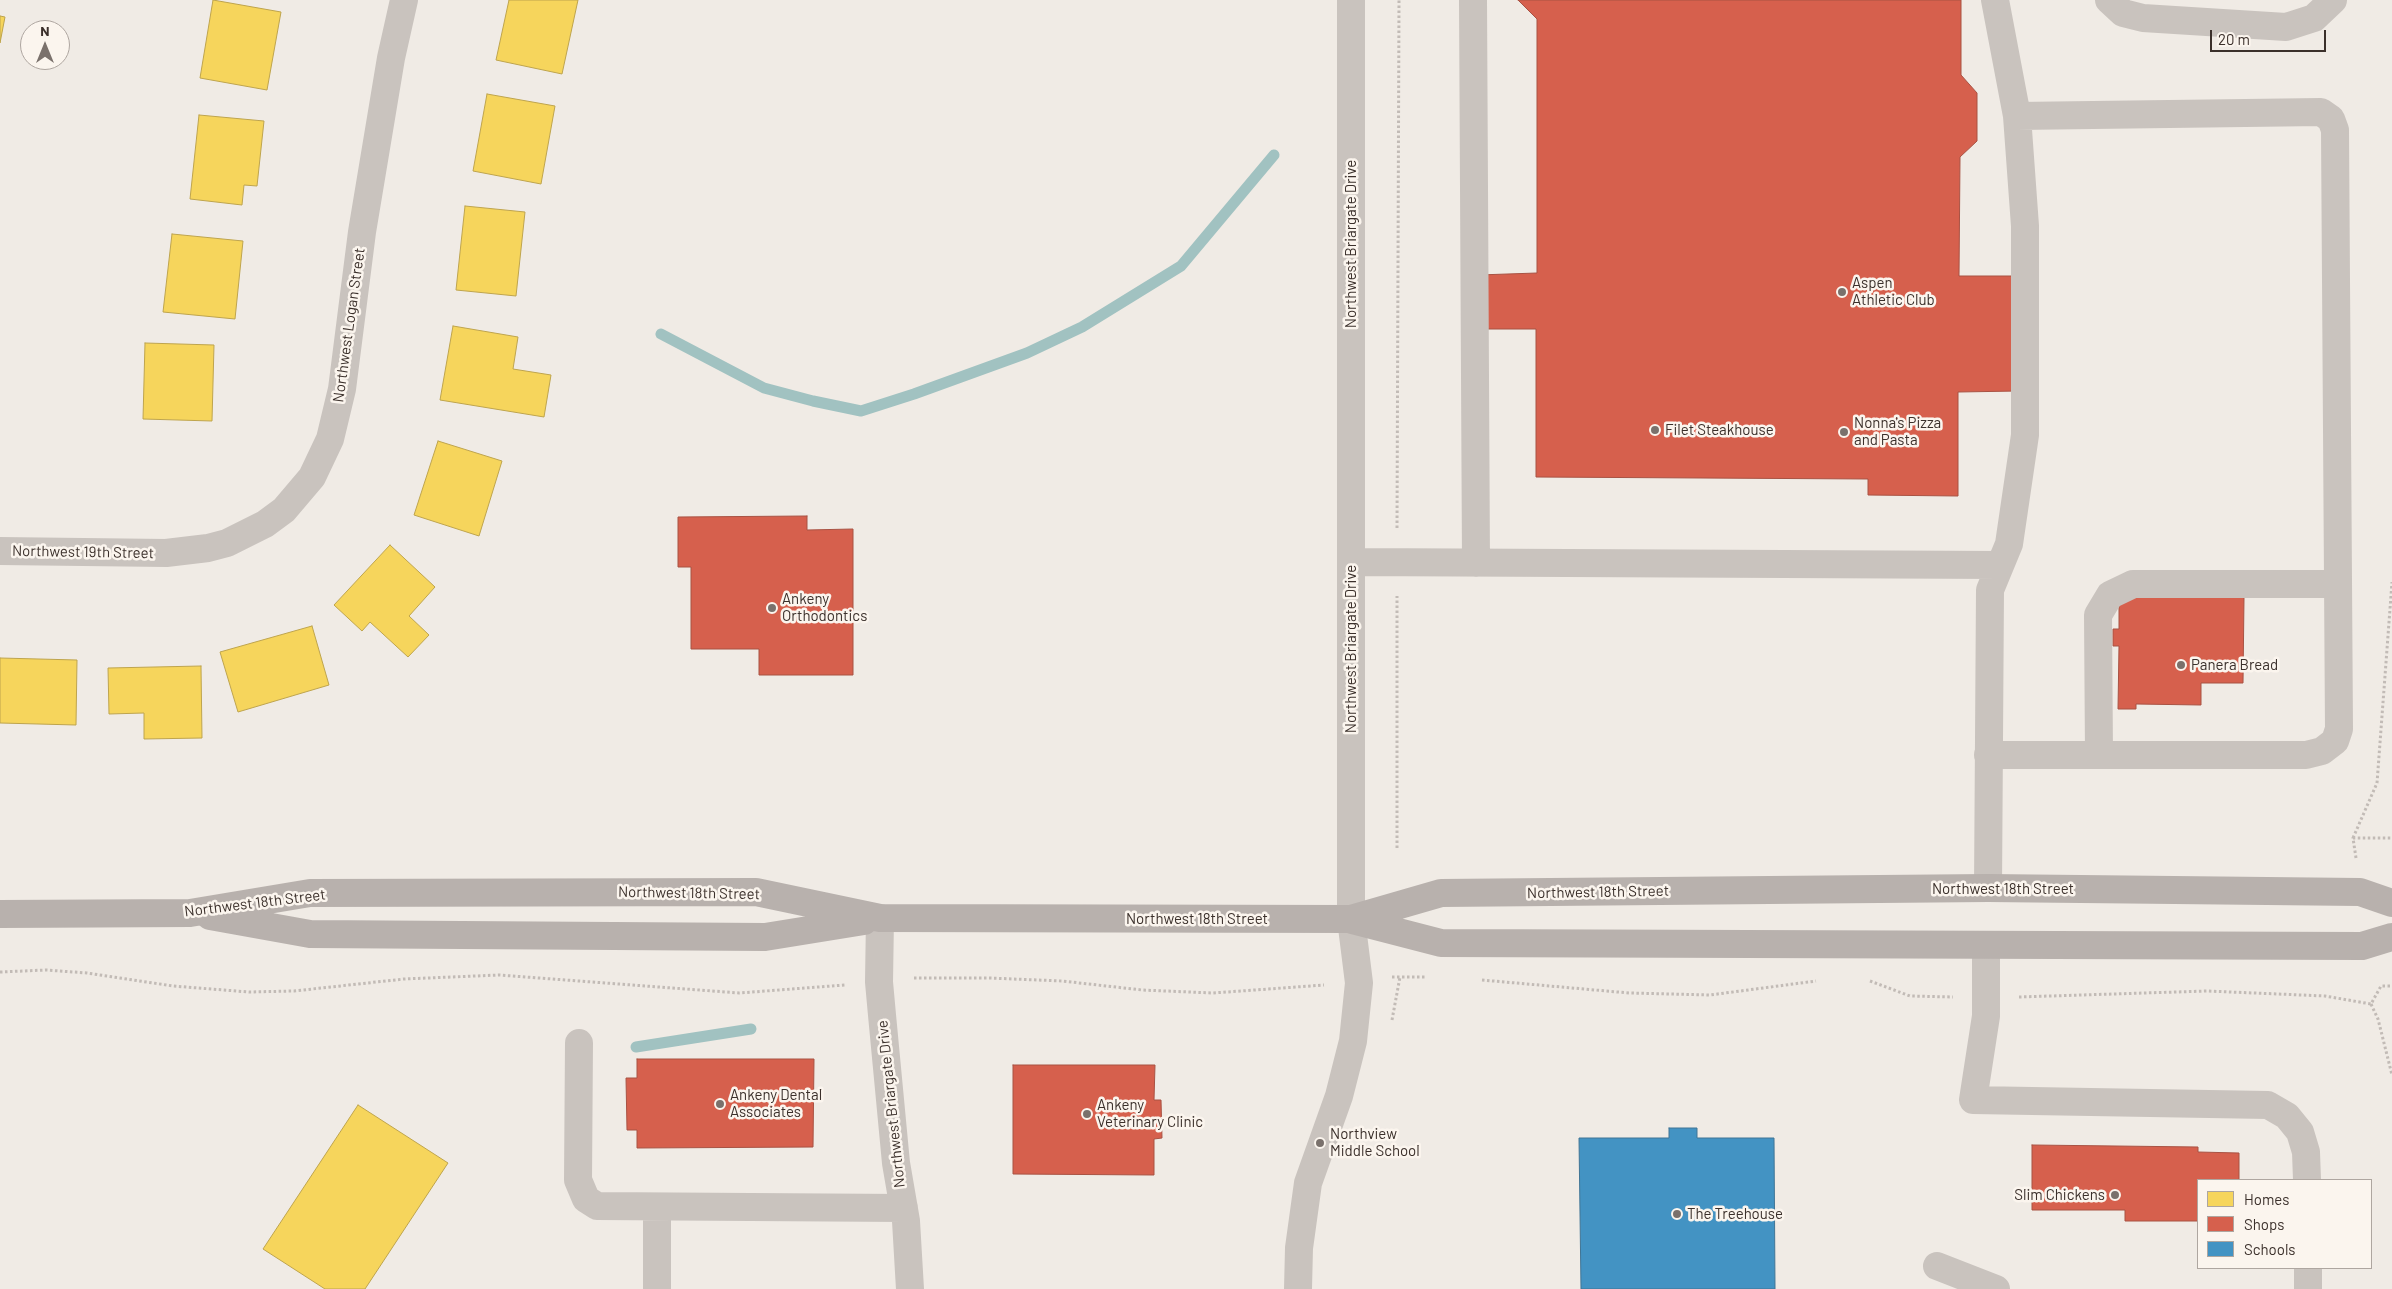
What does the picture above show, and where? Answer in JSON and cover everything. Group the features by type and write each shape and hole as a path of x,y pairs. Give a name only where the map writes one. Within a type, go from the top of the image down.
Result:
{"main road":[{"name":"Northwest 18th Street","path":"0,914 190,913 310,893 756,892 880,918 1351,919 1442,894 1988,888 2360,892 2392,903"},
{"path":"190,913 320,934 765,937 880,918"},
{"path":"1351,919 1442,943 2362,946 2392,937"}],"street":[{"name":"Northwest Logan Street","path":"166,553 208,548 226,543 265,524 284,510 298,495 312,477 322,458 330,439 342,388 363,223 391,58 404,0"},
{"name":"Northwest Briargate Drive","path":"1298,1289 1299,1248 1308,1183 1339,1096 1353,1041 1359,983 1351,919 1351,0"},
{"path":"1473,0 1476,563"},
{"path":"1988,888 1990,590 2009,544 2025,435 2025,226 2017,116 1995,0"},
{"path":"2109,0 2122,13 2143,18 2286,27 2314,18 2333,0"},
{"path":"1988,755 2306,755 2322,751 2335,741 2339,729 2335,130 2331,119 2321,112 2017,116"},
{"name":"Northwest 19th Street","path":"0,551 166,553"},
{"path":"1351,562 2000,565"},
{"path":"2099,755 2098,615 2102,605 2110,595 2133,584 2338,584"},
{"name":"Northwest Briargate Drive","path":"880,918 879,982 896,1163 904,1208 910,1289"},
{"path":"1986,945 1987,996 1973,1100 2268,1105 2288,1116 2300,1132 2306,1152 2307,1179"},
{"path":"579,1043 578,1180 586,1199 597,1206 904,1208"},
{"path":"657,1207 657,1289"},
{"path":"1937,1266 1996,1289"},
{"path":"2308,1269 2308,1289"}],"path":[{"path":"1397,848 1399,0"},
{"path":"2353,838 2377,783 2392,582"},
{"path":"0,972 46,970 87,973 174,986 249,992 294,991 404,979 498,975 739,993 923,977 1062,981 1142,990 1213,993 1359,983 1388,977 1431,977"},
{"path":"1480,980 1629,993 1710,994 1825,980"},
{"path":"1864,981 1874,981 1910,996 2007,997 2207,991 2325,996 2371,1004"},
{"path":"2371,1004 2380,986 2392,986"},
{"path":"2371,1004 2378,1019 2392,1075"}],"building: Homes":[{"path":"213,0 281,12 267,90 200,78"},
{"path":"509,0 578,0 562,74 496,60"},
{"path":"0,16 5,17 0,43"},
{"path":"487,94 555,106 541,184 473,171"},
{"path":"199,115 264,121 257,186 244,185 242,205 190,199"},
{"path":"465,206 525,212 516,296 456,290"},
{"path":"172,234 243,241 235,319 163,312"},
{"path":"453,326 518,337 513,369 551,375 544,417 440,400"},
{"path":"145,343 214,345 212,421 143,419"},
{"path":"438,441 502,461 479,536 414,515"},
{"path":"390,545 435,587 409,616 429,635 408,657 370,622 362,631 334,605"},
{"path":"312,626 329,685 238,712 220,652"},
{"path":"0,658 77,660 76,725 0,723"},
{"path":"201,666 202,738 144,739 144,713 109,714 108,668"},
{"path":"358,1105 448,1163 365,1289 325,1289 263,1249"}],"building: Shops":[{"path":"1518,0 1961,0 1961,75 1977,93 1977,141 1960,157 1959,276 2018,276 2018,391 1958,392 1958,496 1868,495 1868,479 1536,477 1536,329 1477,329 1478,275 1537,273 1537,19"},
{"name":"Ankeny Orthodontics","path":"807,516 807,530 853,529 853,675 759,675 759,649 691,649 691,567 678,567 678,517"},
{"name":"Panera Bread","path":"2119,596 2244,597 2243,683 2201,683 2201,705 2136,704 2136,709 2118,709 2119,646 2113,646 2113,629 2119,629"},
{"name":"Ankeny Dental Associates","path":"637,1059 814,1059 813,1147 637,1148 637,1130 627,1130 626,1078 637,1078"},
{"name":"Ankeny Veterinary Clinic","path":"1013,1065 1155,1065 1154,1100 1161,1100 1162,1138 1154,1139 1154,1175 1013,1174"},
{"name":"Slim Chickens","path":"2032,1145 2198,1147 2198,1152 2239,1153 2239,1179 2197,1179 2197,1221 2125,1221 2125,1210 2032,1210"}],"building: Schools":[{"name":"The Treehouse","path":"1669,1128 1697,1128 1697,1138 1774,1138 1775,1289 1581,1289 1579,1138 1669,1138"}],"waterway":[{"path":"661,334 764,388 861,411 1027,353 1082,327 1181,266 1274,155"},
{"path":"636,1047 751,1029"}],"place":[{"name":"Aspen Athletic Club","path":"1842,292"},
{"name":"Filet Steakhouse","path":"1655,430"},
{"name":"Nonna's Pizza and Pasta","path":"1844,432"},
{"name":"Ankeny Orthodontics","path":"772,608"},
{"name":"Panera Bread","path":"2181,665"},
{"name":"Ankeny Dental Associates","path":"720,1104"},
{"name":"Ankeny Veterinary Clinic","path":"1087,1114"},
{"name":"Northview Middle School","path":"1320,1143"},
{"name":"Slim Chickens","path":"2115,1195"},
{"name":"The Treehouse","path":"1677,1214"}]}
